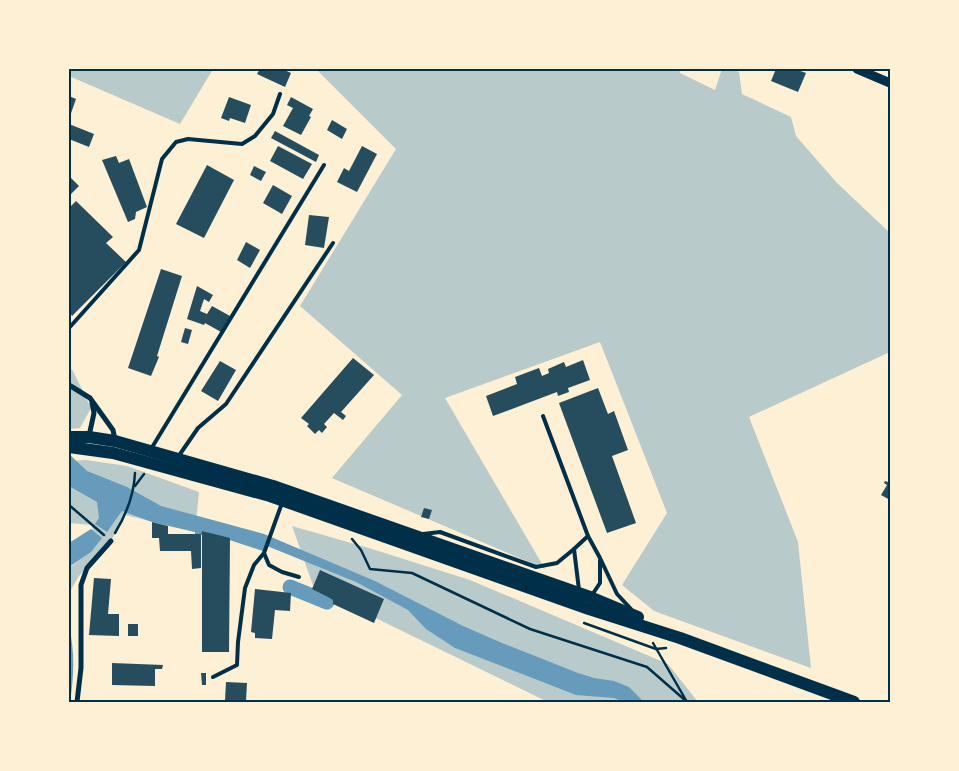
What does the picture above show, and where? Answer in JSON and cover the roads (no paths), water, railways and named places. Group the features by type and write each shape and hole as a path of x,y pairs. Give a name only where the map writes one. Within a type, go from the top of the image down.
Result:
{"main road":[{"path":"69,437 89,437 115,441 177,459 639,618 680,638"},
{"path":"69,447 113,453 284,496 414,536 584,599 680,638 854,702"}],"street":[{"path":"857,69 890,83"},
{"path":"69,385 90,398 113,430 115,441"},
{"path":"89,437 94,413 90,398"},
{"path":"77,702 81,668 81,585 87,568 111,541"}],"lane":[{"path":"69,328 139,250 162,159 176,142 188,139 242,144 255,136 273,114 280,94"},
{"path":"150,451 324,165"},
{"path":"177,459 198,428 226,404 333,243"},
{"path":"543,416 588,536 617,594 639,618"},
{"path":"213,677 237,665 245,588 254,565 264,553 284,496"},
{"path":"414,536 440,532 536,567 557,563 588,536"},
{"path":"574,549 584,599 596,590 600,583 600,558"},
{"path":"264,553 268,565 299,577"}],"water":[{"path":"69,454 87,471 127,487 161,506 264,534 375,581 463,626 502,643 578,673 614,681 629,687 644,702 624,702 614,698 576,695 455,648 426,629 408,610 356,582 267,546 266,552 202,531 201,534 195,534 195,532 152,522 122,511 107,532 95,524 99,518 97,502 69,486"},
{"path":"91,529 102,538 91,552 69,567 69,543"},
{"path":"69,627 73,664 70,702"}],"waterway":[{"path":"290,587 327,602"}]}
